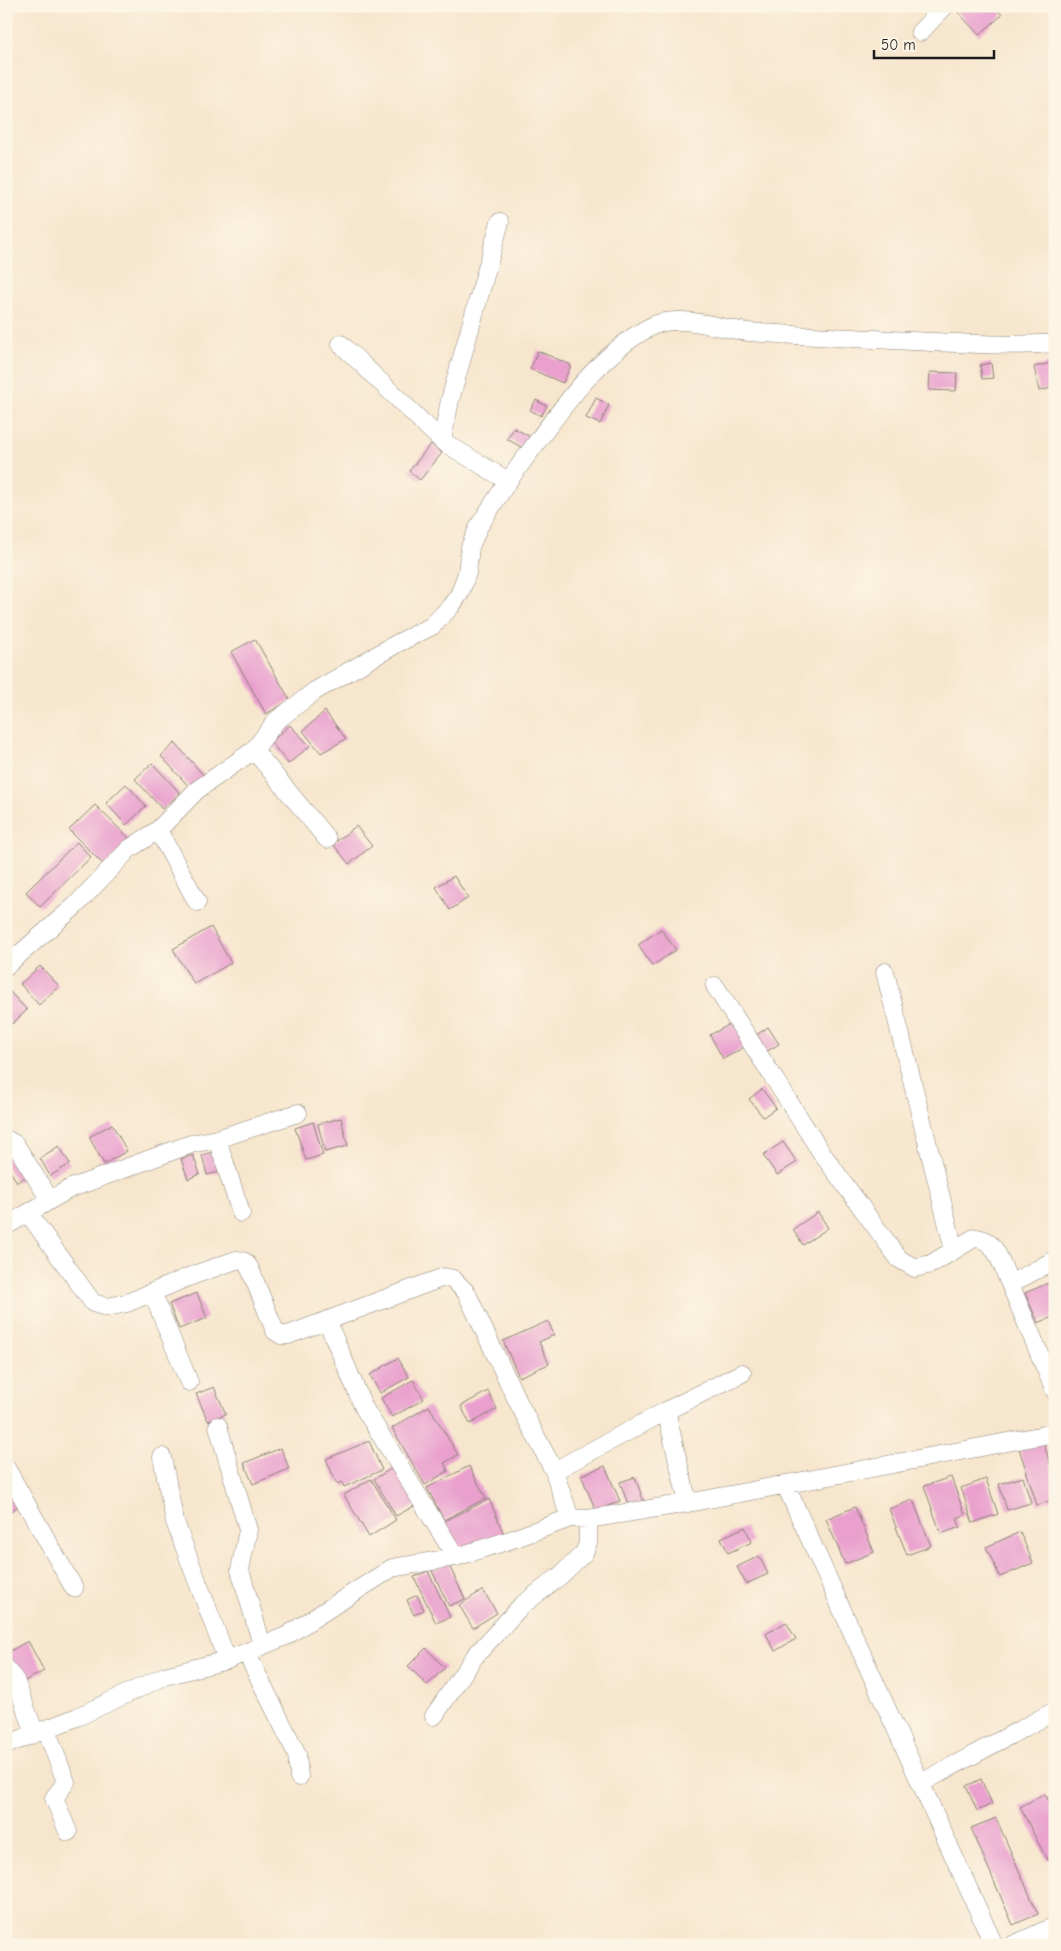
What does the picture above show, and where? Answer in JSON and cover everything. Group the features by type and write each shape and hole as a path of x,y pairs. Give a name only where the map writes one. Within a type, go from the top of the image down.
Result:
{"street":[{"path":"920,32 946,6"},
{"path":"442,441 450,400 500,222"},
{"path":"6,966 75,906 129,849 158,830 197,790 254,750 276,722 315,691 396,644 432,626 451,606 460,593 467,573 470,547 479,526 508,481 585,381 619,348 650,326 670,320 748,332 812,336 968,344 1036,345 1055,343"},
{"path":"341,344 442,441 508,481"},
{"path":"254,750 327,839"},
{"path":"158,830 196,902"},
{"path":"885,972 954,1250"},
{"path":"715,986 822,1152 899,1259 915,1268 931,1264 974,1238 981,1238 992,1245 1055,1391"},
{"path":"6,1226 69,1189 191,1144 217,1140 298,1113"},
{"path":"6,1139 15,1144 50,1200"},
{"path":"217,1140 241,1213"},
{"path":"28,1213 93,1303 107,1307 126,1303 236,1260 246,1262 250,1269 275,1331 288,1335 444,1277 453,1279 466,1292 516,1398 579,1519 588,1543 584,1553 560,1576 521,1606 475,1656 434,1716"},
{"path":"1010,1284 1055,1260"},
{"path":"152,1292 189,1382"},
{"path":"326,1321 364,1408 456,1557"},
{"path":"554,1471 742,1373"},
{"path":"666,1411 688,1503"},
{"path":"218,1426 248,1530 240,1570 254,1649 297,1754 299,1778"},
{"path":"6,1745 77,1717 165,1676 227,1660 286,1636 392,1568 456,1557 579,1519 688,1503 785,1484 1053,1438"},
{"path":"162,1457 175,1522 227,1660"},
{"path":"6,1468 74,1588"},
{"path":"785,1484 994,1945"},
{"path":"6,1668 15,1680 66,1782 54,1798 68,1832"},
{"path":"921,1783 1055,1712"},
{"path":"1013,1945 1055,1926"}],"building":[{"path":"960,6 999,6 996,8 1002,15 979,35 956,10"},
{"path":"538,351 571,365 563,383 530,369"},
{"path":"1055,362 1055,387 1039,391 1034,367"},
{"path":"991,363 993,378 982,379 980,365"},
{"path":"930,372 957,373 956,391 929,390"},
{"path":"596,398 609,405 600,424 586,418"},
{"path":"536,400 547,406 541,416 530,410"},
{"path":"514,428 536,440 530,452 507,439"},
{"path":"431,444 442,453 420,480 409,471"},
{"path":"255,639 290,700 266,714 231,652"},
{"path":"325,711 346,739 321,753 303,731"},
{"path":"290,725 310,746 288,764 271,742"},
{"path":"175,743 207,779 193,791 161,756"},
{"path":"152,763 180,793 162,809 135,779"},
{"path":"126,784 146,806 126,825 106,803"},
{"path":"95,805 131,840 105,866 69,830"},
{"path":"356,826 372,846 349,864 333,844"},
{"path":"77,842 91,857 40,907 26,892"},
{"path":"454,876 468,898 450,910 436,887"},
{"path":"211,927 231,963 194,984 173,949"},
{"path":"661,929 676,950 652,966 638,945"},
{"path":"40,966 59,986 39,1005 20,984"},
{"path":"8,990 27,1010 12,1024 6,1017 6,992"},
{"path":"734,1022 748,1045 723,1059 710,1035"},
{"path":"768,1027 779,1044 766,1052 755,1036"},
{"path":"762,1089 776,1108 763,1117 749,1099"},
{"path":"341,1118 348,1146 325,1152 318,1124"},
{"path":"313,1122 323,1155 306,1160 295,1128"},
{"path":"112,1124 127,1151 104,1164 89,1137"},
{"path":"783,1142 797,1162 777,1175 763,1155"},
{"path":"59,1146 70,1164 50,1176 40,1158"},
{"path":"15,1151 30,1174 17,1182 6,1165 6,1157"},
{"path":"217,1151 223,1171 207,1175 202,1155"},
{"path":"193,1155 200,1174 188,1179 181,1159"},
{"path":"818,1212 828,1228 803,1245 793,1229"},
{"path":"1051,1282 1055,1291 1055,1316 1038,1323 1025,1293"},
{"path":"197,1293 207,1318 179,1329 169,1304"},
{"path":"548,1321 554,1335 539,1342 549,1364 519,1377 503,1341"},
{"path":"398,1358 409,1377 380,1393 370,1375"},
{"path":"413,1380 424,1399 392,1417 381,1398"},
{"path":"214,1387 226,1414 208,1421 196,1394"},
{"path":"488,1391 497,1409 470,1424 461,1406"},
{"path":"429,1406 458,1455 444,1463 448,1471 425,1485 392,1428"},
{"path":"369,1441 382,1470 344,1487 342,1482 337,1484 326,1459"},
{"path":"1043,1441 1055,1480 1055,1499 1037,1505 1019,1448"},
{"path":"281,1448 289,1469 253,1484 244,1463"},
{"path":"469,1466 486,1498 444,1520 427,1488"},
{"path":"605,1466 620,1501 596,1511 581,1475"},
{"path":"394,1467 416,1505 396,1516 374,1479"},
{"path":"635,1477 645,1505 630,1510 620,1482"},
{"path":"951,1477 965,1515 957,1518 960,1527 941,1534 924,1486"},
{"path":"1023,1477 1031,1503 1007,1510 999,1484"},
{"path":"6,1478 22,1504 6,1514"},
{"path":"371,1479 396,1520 369,1537 344,1495"},
{"path":"986,1479 998,1514 973,1523 961,1488"},
{"path":"489,1499 504,1534 458,1551 443,1522"},
{"path":"913,1500 931,1546 907,1555 889,1509"},
{"path":"855,1507 874,1552 845,1564 826,1519"},
{"path":"745,1527 752,1542 728,1553 721,1538"},
{"path":"1020,1532 1033,1563 1000,1577 986,1547"},
{"path":"759,1556 768,1574 746,1584 737,1567"},
{"path":"448,1563 465,1599 449,1606 432,1571"},
{"path":"428,1571 450,1617 436,1623 414,1577"},
{"path":"483,1590 497,1613 473,1628 459,1605"},
{"path":"417,1595 424,1610 414,1615 407,1600"},
{"path":"786,1622 796,1639 775,1651 766,1634"},
{"path":"28,1641 44,1671 21,1683 6,1653"},
{"path":"426,1648 445,1668 427,1685 408,1666"},
{"path":"981,1779 992,1804 977,1811 966,1786"},
{"path":"1045,1794 1055,1813 1055,1856 1047,1860 1020,1807"},
{"path":"996,1818 1038,1914 1013,1925 971,1828"}]}
